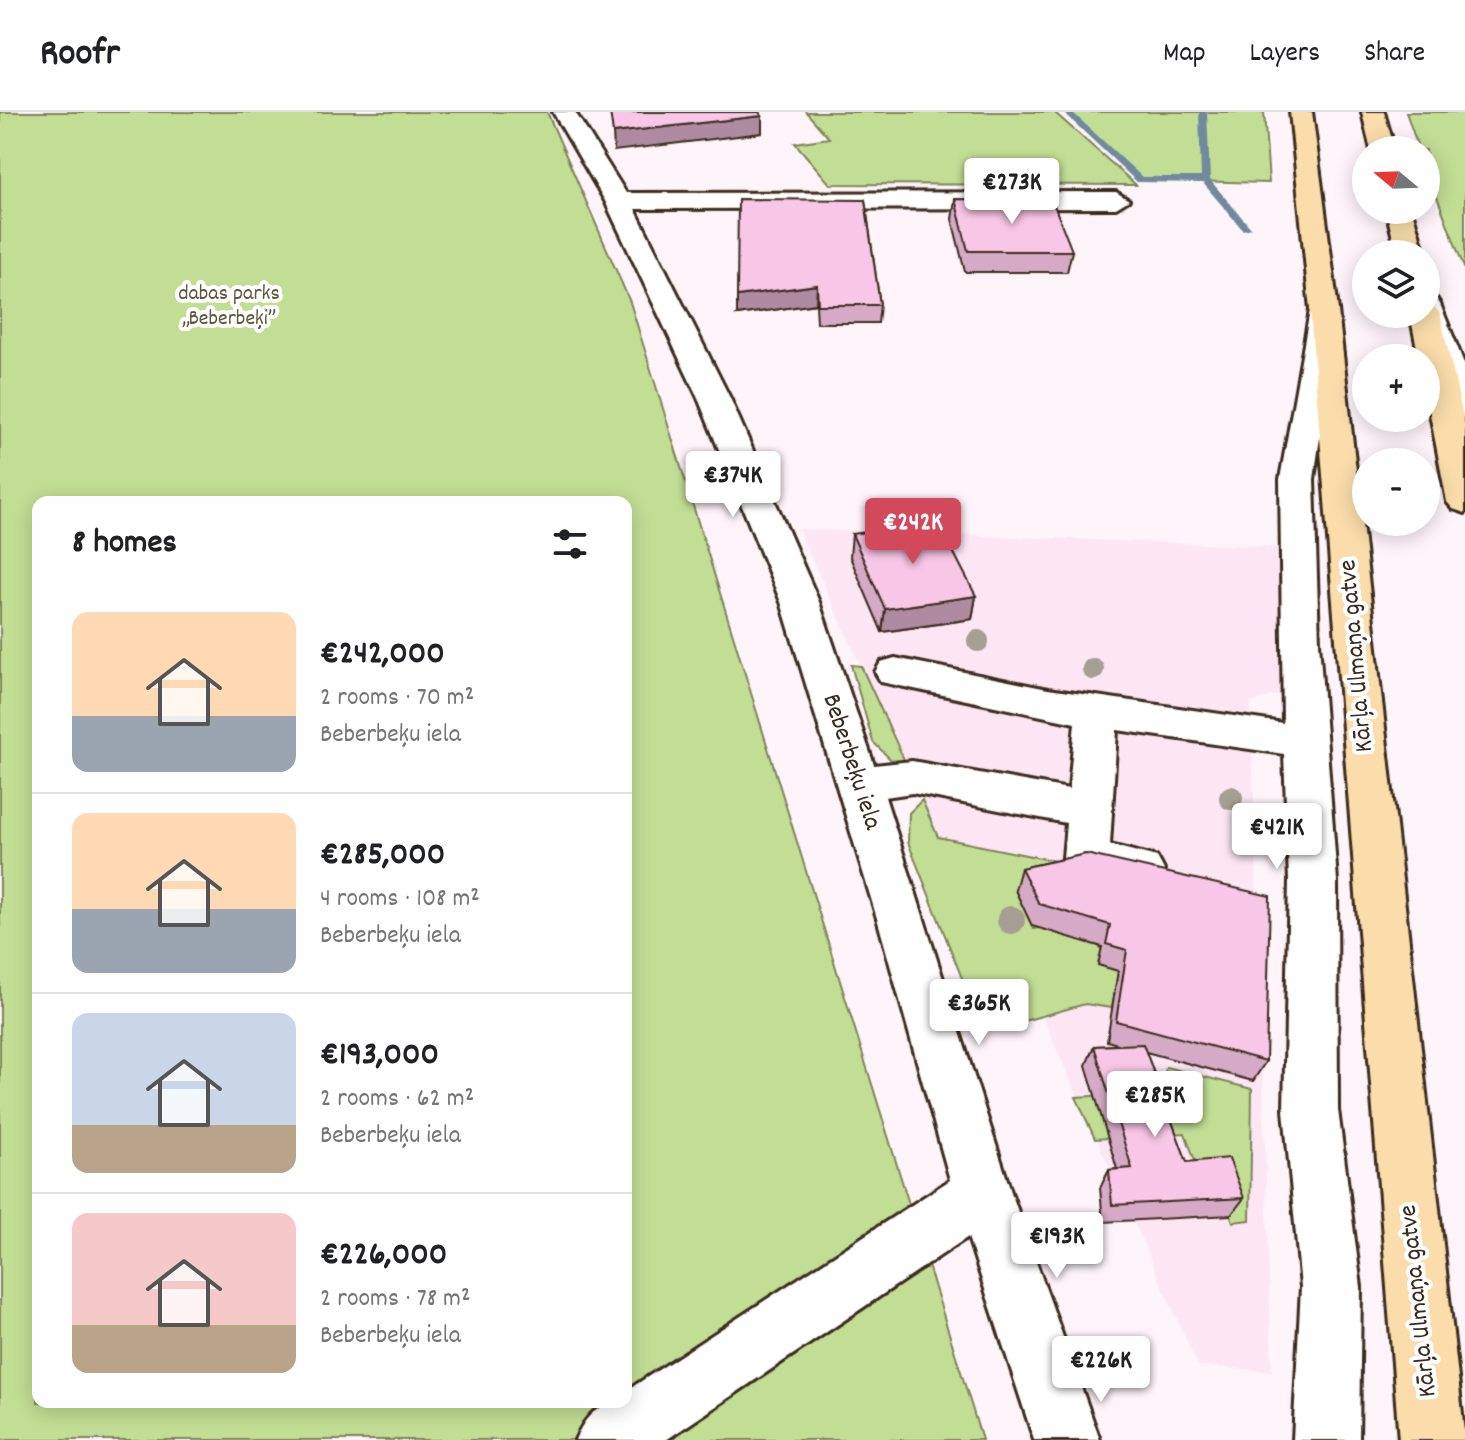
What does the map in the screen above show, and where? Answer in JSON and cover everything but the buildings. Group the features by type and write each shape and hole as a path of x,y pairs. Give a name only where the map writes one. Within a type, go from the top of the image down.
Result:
{"highway":[{"name":"Kārļa Ulmaņa gatve","path":"1301,112 1324,310 1432,1440"},
{"path":"1373,112 1379,136"},
{"path":"1428,328 1465,502"}],"street":[{"name":"Beberbeķu iela","path":"564,112 618,201 714,398 800,602 982,1192 1067,1440"},
{"path":"618,201 1116,200"},
{"path":"1324,310 1297,479 1299,642 1313,881 1311,1110 1331,1287 1326,1440"},
{"path":"1435,328 1465,407"},
{"path":"895,672 964,689 1097,712 1305,741"},
{"path":"1097,712 1086,858 1186,880"},
{"path":"858,784 912,777 1090,810"},
{"path":"608,1440 886,1260 982,1192"}],"shaded area":[{"path":"798,529 1287,547 1291,668 1279,694 1251,703 1272,1371 1198,1366 1015,955 994,955"}],"green space":[{"name":"dabas parks „Beberbeķi”","path":"0,112 547,112 630,302 982,1440 0,1440"},
{"path":"806,112 1054,112 1136,185 830,184 795,143 829,138"},
{"path":"1067,112 1264,112 1269,183 1140,180"},
{"path":"1406,112 1465,112 1465,270 1440,205 1440,136 1414,136"},
{"path":"851,665 861,666 907,766 890,759 873,742"},
{"path":"922,800 938,837 1060,862 1015,890 1034,929 1078,920 1118,971 1112,1008 1085,1004 1002,1027 977,1016 908,842 909,813"},
{"path":"1166,1067 1252,1089 1250,1220 1233,1222 1217,1176 1201,1177 1185,1133 1095,1139 1076,1097 1162,1092"}],"waterway":[{"path":"1067,112 1140,180 1206,180"},
{"path":"1203,112 1206,180"},
{"path":"1206,180 1246,228"}]}
